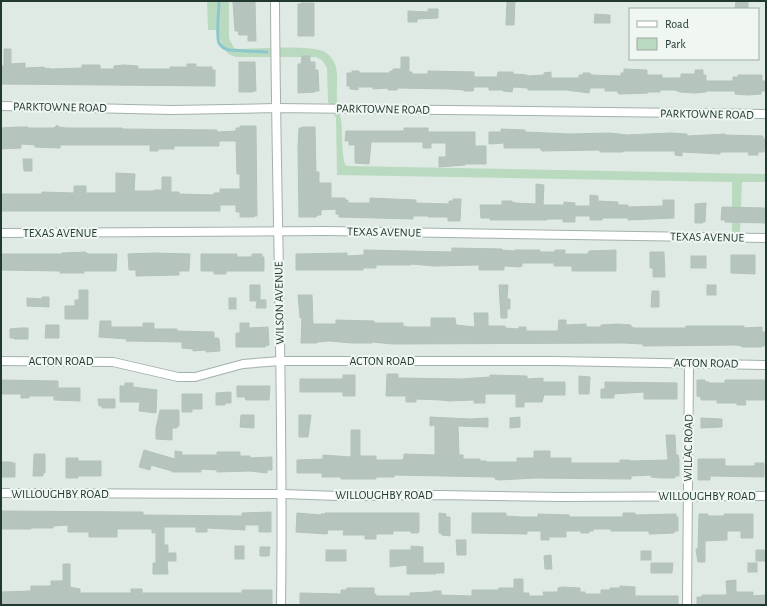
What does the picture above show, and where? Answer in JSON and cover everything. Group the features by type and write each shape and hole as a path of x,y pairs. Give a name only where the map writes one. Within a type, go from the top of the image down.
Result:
{"street":[{"name":"WILSON AVENUE","path":"275,1 283,494 281,605"},
{"name":"PARKTOWNE ROAD","path":"1,106 172,110 276,108 766,114"},
{"name":"TEXAS AVENUE","path":"1,233 326,231 766,238"},
{"name":"ACTON ROAD","path":"1,361 113,362 178,377 195,377 243,364 280,361 689,363 766,365"},
{"name":"WILLAC ROAD","path":"687,605 689,363"},
{"name":"WILLOUGHBY ROAD","path":"1,493 560,497 766,496"}],"green space":[{"path":"207,1 229,1 229,38 234,48 308,48 325,52 330,56 336,68 337,103 341,119 343,154 345,165 348,166 766,174 766,182 742,182 740,234 732,234 732,182 337,175 336,118 328,102 327,68 322,60 316,57 236,57 231,55 223,47 218,30 208,30"}],"building":[{"path":"507,1 515,1 514,25 506,25"},
{"path":"736,1 748,1 748,8 735,8"},
{"path":"233,2 255,2 256,41 248,41 248,35 239,35 238,31 235,31"},
{"path":"314,3 314,36 298,36 298,4"},
{"path":"428,9 438,9 438,18 417,19 417,22 408,22 408,11 428,12"},
{"path":"595,14 610,15 610,23 594,23"},
{"path":"4,49 11,49 11,64 25,63 25,68 82,68 82,65 100,65 100,69 114,69 114,66 124,65 138,66 138,69 170,69 170,67 187,67 187,64 196,64 196,67 212,67 212,70 215,70 215,86 1,84 1,66 4,66"},
{"path":"302,56 310,56 310,62 315,62 315,70 318,70 319,91 298,93 298,64 301,64"},
{"path":"401,57 409,57 409,72 412,72 412,74 428,74 428,71 474,72 474,77 497,77 498,72 513,72 513,74 527,76 544,75 544,73 551,72 551,78 579,78 579,75 583,75 583,73 590,73 591,75 621,76 621,73 624,73 624,69 647,70 648,75 662,75 662,78 679,78 681,77 681,74 695,74 695,70 703,70 703,75 706,75 706,81 733,81 733,77 738,77 738,75 762,75 762,81 765,81 765,91 761,91 761,94 747,95 735,94 735,91 706,91 695,93 680,92 675,90 619,94 617,91 605,91 605,88 590,88 589,93 566,90 528,90 528,88 513,87 512,92 503,90 489,90 489,87 474,87 473,91 464,91 450,89 398,88 397,90 388,90 388,88 373,89 373,87 358,87 358,90 350,89 350,86 347,86 347,73 359,71 359,73 390,73 393,69 401,69"},
{"path":"239,62 255,62 256,91 239,92"},
{"path":"57,125 59,127 66,128 217,130 217,132 236,131 236,128 240,128 240,126 256,126 257,216 240,217 240,212 236,212 236,205 220,205 220,211 1,211 1,194 42,194 42,192 74,193 74,186 86,186 86,193 116,193 116,173 135,174 134,191 162,190 162,177 171,177 171,192 179,192 179,194 214,195 214,193 220,193 220,189 240,189 240,174 237,174 236,141 219,141 219,146 174,146 174,149 158,149 158,151 150,151 150,145 60,145 60,148 35,147 35,145 21,144 21,148 1,149 1,128 54,128"},
{"path":"315,127 316,172 319,172 319,183 331,183 331,198 345,198 345,200 348,200 348,203 370,203 370,198 416,200 416,203 449,204 449,201 453,201 453,199 461,199 460,221 448,221 448,217 428,216 413,216 413,219 339,217 339,214 336,214 336,209 321,210 321,215 316,217 299,217 298,148 299,128"},
{"path":"404,128 428,128 428,132 475,132 475,146 486,146 486,164 465,164 439,167 439,157 446,157 446,143 431,143 431,148 423,148 423,142 371,142 369,164 355,163 355,145 349,145 349,141 345,141 346,131 404,131"},
{"path":"501,129 525,130 525,132 570,134 610,133 627,135 670,133 687,134 687,136 725,134 763,136 763,139 765,139 764,152 758,152 758,155 748,155 749,152 720,152 720,154 682,152 682,156 675,155 675,151 542,151 540,148 504,148 504,143 489,144 489,132 501,132"},
{"path":"23,159 32,159 32,171 24,171"},
{"path":"536,184 544,185 543,205 564,205 564,202 575,203 575,206 590,206 590,195 598,196 598,201 618,202 618,205 628,205 628,207 663,206 663,200 674,200 674,218 628,220 628,218 602,218 602,220 590,220 590,216 575,216 575,222 563,222 563,219 490,220 490,218 481,218 480,205 502,205 502,201 536,204"},
{"path":"706,203 705,222 695,223 695,204"},
{"path":"722,207 766,208 766,223 725,222 725,220 721,220"},
{"path":"452,248 502,249 515,251 540,250 540,252 565,250 565,254 588,254 589,251 616,250 616,271 572,271 572,266 554,266 554,263 522,263 522,266 520,267 504,266 504,270 479,270 479,265 434,266 411,264 376,265 376,268 363,268 363,270 296,270 296,254 347,253 347,256 364,255 364,250 452,252"},
{"path":"85,252 88,254 117,254 116,271 60,273 60,271 1,270 1,254 62,254"},
{"path":"650,252 664,252 665,277 653,277 653,268 650,268"},
{"path":"128,254 190,254 189,271 179,271 179,275 136,276 136,270 129,270"},
{"path":"201,254 237,254 237,257 252,257 252,254 262,254 262,257 264,257 264,271 226,271 226,274 214,274 214,271 201,271"},
{"path":"731,255 755,255 755,274 731,273"},
{"path":"691,256 706,256 706,268 691,268"},
{"path":"250,285 260,285 260,300 266,300 266,308 256,308 257,301 250,301"},
{"path":"499,285 508,285 507,299 510,299 510,309 507,309 507,318 501,318"},
{"path":"707,285 716,285 716,295 707,295"},
{"path":"79,290 88,290 88,319 65,319 65,306 75,306 75,300 79,300"},
{"path":"652,291 659,291 659,307 651,307"},
{"path":"298,295 312,295 313,324 336,324 336,320 374,321 374,323 403,323 403,326 408,327 430,327 431,318 455,318 456,325 475,327 474,313 488,313 488,326 505,326 505,328 519,329 519,327 526,327 526,331 558,331 559,320 566,320 566,325 586,324 586,327 601,327 601,325 618,324 631,325 631,327 635,328 686,328 686,326 744,326 744,328 762,327 762,332 765,332 766,346 643,346 643,344 624,343 393,344 329,341 301,343 302,317 300,318"},
{"path":"42,297 49,297 49,307 27,306 27,298 42,299"},
{"path":"229,298 236,298 236,309 229,309"},
{"path":"100,321 111,321 111,327 143,327 143,323 154,323 154,329 214,332 214,338 219,339 220,351 193,351 193,349 182,348 182,342 126,341 127,339 99,337"},
{"path":"240,323 249,323 249,328 268,327 269,345 265,347 236,347 236,333 240,333"},
{"path":"46,325 59,325 59,338 45,338"},
{"path":"28,328 28,339 10,338 10,329"},
{"path":"387,374 398,374 398,378 461,379 490,377 490,375 527,376 527,379 543,378 543,382 565,382 565,395 544,395 542,402 524,402 524,407 516,407 516,394 485,394 485,403 474,403 474,400 449,401 416,399 416,402 406,402 406,396 386,396"},
{"path":"343,375 355,375 355,396 343,396 343,392 300,392 300,379 343,379"},
{"path":"579,376 590,377 589,394 579,394"},
{"path":"1,380 58,381 58,388 80,388 80,401 54,400 54,396 29,396 29,398 21,398 21,394 1,394"},
{"path":"697,380 705,380 705,382 709,383 725,383 725,380 766,380 766,400 745,400 746,405 737,405 737,403 717,403 717,400 701,400 701,397 697,396"},
{"path":"605,382 677,383 677,399 644,399 644,392 614,394 614,398 601,398 601,389 605,389"},
{"path":"125,383 133,383 133,387 157,390 156,413 139,411 140,402 120,402 120,386 125,386"},
{"path":"237,386 270,386 269,400 246,400 245,397 237,397"},
{"path":"231,392 231,403 216,405 216,393"},
{"path":"182,394 202,394 202,409 192,409 192,412 182,412"},
{"path":"98,399 115,399 115,408 102,408 102,406 99,406"},
{"path":"160,410 179,410 179,426 177,426 177,428 172,428 172,440 156,439 156,428"},
{"path":"241,415 254,415 254,428 240,427"},
{"path":"299,415 311,415 308,437 299,437"},
{"path":"430,417 470,419 488,418 488,427 458,426 459,455 463,455 463,459 480,459 480,461 486,462 517,462 517,458 534,458 534,451 550,451 550,458 571,458 571,463 620,463 620,460 668,460 666,435 675,435 676,455 678,455 679,459 679,476 675,476 675,478 660,478 651,477 651,475 631,476 631,479 536,478 499,480 495,479 495,477 394,475 394,477 376,477 376,479 341,479 341,477 322,477 322,473 297,473 297,460 323,459 323,455 351,457 351,430 360,430 360,456 376,456 376,460 403,460 404,454 435,455 435,425 430,426"},
{"path":"520,417 520,427 510,428 510,418"},
{"path":"701,418 722,419 722,427 701,428"},
{"path":"144,450 175,459 175,451 182,452 182,455 217,455 217,452 240,452 240,456 250,456 250,458 272,457 272,470 267,470 267,473 250,471 217,472 217,470 201,469 201,472 172,472 151,465 150,470 139,467"},
{"path":"34,454 45,454 45,473 43,473 43,476 33,476"},
{"path":"66,458 78,458 78,461 101,461 101,476 78,476 78,478 66,478"},
{"path":"698,459 725,459 725,466 755,466 755,463 764,463 764,477 710,476 710,480 698,480"},
{"path":"1,462 15,463 15,477 1,477"},
{"path":"1,511 143,512 143,515 242,516 242,513 271,512 271,532 259,532 259,525 245,525 245,530 207,528 207,532 196,532 196,527 164,527 164,545 168,545 168,553 176,553 176,561 167,561 168,574 153,574 153,563 156,563 156,533 152,533 152,529 117,529 117,537 89,537 89,532 68,532 68,525 53,526 53,528 1,529"},
{"path":"297,513 321,515 325,513 419,513 419,531 418,533 411,533 411,531 393,531 393,534 376,534 376,539 365,539 365,535 343,535 344,530 328,530 327,534 296,532"},
{"path":"439,513 446,514 446,517 450,517 450,536 439,533"},
{"path":"472,513 506,513 506,516 521,517 538,517 538,514 569,515 569,517 623,517 623,513 635,513 635,515 676,514 676,517 678,517 678,531 674,531 674,533 649,534 649,531 611,531 611,529 593,529 593,531 589,531 589,533 581,533 581,531 566,531 566,537 549,537 549,540 541,540 541,531 527,531 527,534 472,533"},
{"path":"699,514 708,514 708,516 724,516 724,514 753,514 753,538 741,538 741,531 727,531 727,540 705,541 705,562 698,562 696,549 698,549"},
{"path":"456,540 466,540 466,555 457,555"},
{"path":"235,546 244,546 244,559 235,559"},
{"path":"411,546 423,547 423,563 444,563 444,573 407,574 407,565 390,567 390,550 411,550"},
{"path":"260,547 270,547 269,556 260,556"},
{"path":"326,550 346,550 346,561 326,561"},
{"path":"756,550 766,550 766,561 756,561"},
{"path":"641,551 651,551 651,560 641,560"},
{"path":"551,555 552,569 545,569 544,556"},
{"path":"651,563 673,563 672,573 651,573"},
{"path":"748,563 757,563 757,572 748,572"},
{"path":"63,564 70,564 70,587 80,589 80,593 131,593 131,589 142,589 142,593 242,593 242,590 272,590 272,605 2,604 2,592 31,591 31,586 51,586 51,581 63,581"},
{"path":"514,579 523,579 523,593 529,593 529,596 544,596 543,592 558,592 558,588 562,587 580,588 580,592 585,592 585,594 601,594 601,590 620,588 620,586 635,587 635,596 678,596 678,605 300,605 300,593 341,594 341,590 347,590 347,588 374,588 374,594 376,594 376,596 410,596 410,593 441,591 441,595 472,596 472,590 499,590 499,588 514,588"},
{"path":"736,580 736,592 753,592 753,596 766,595 766,605 697,605 697,597 702,597 702,595 727,595 726,581"}],"waterway":[{"path":"219,1 218,40 221,46 229,50 267,52"}]}
